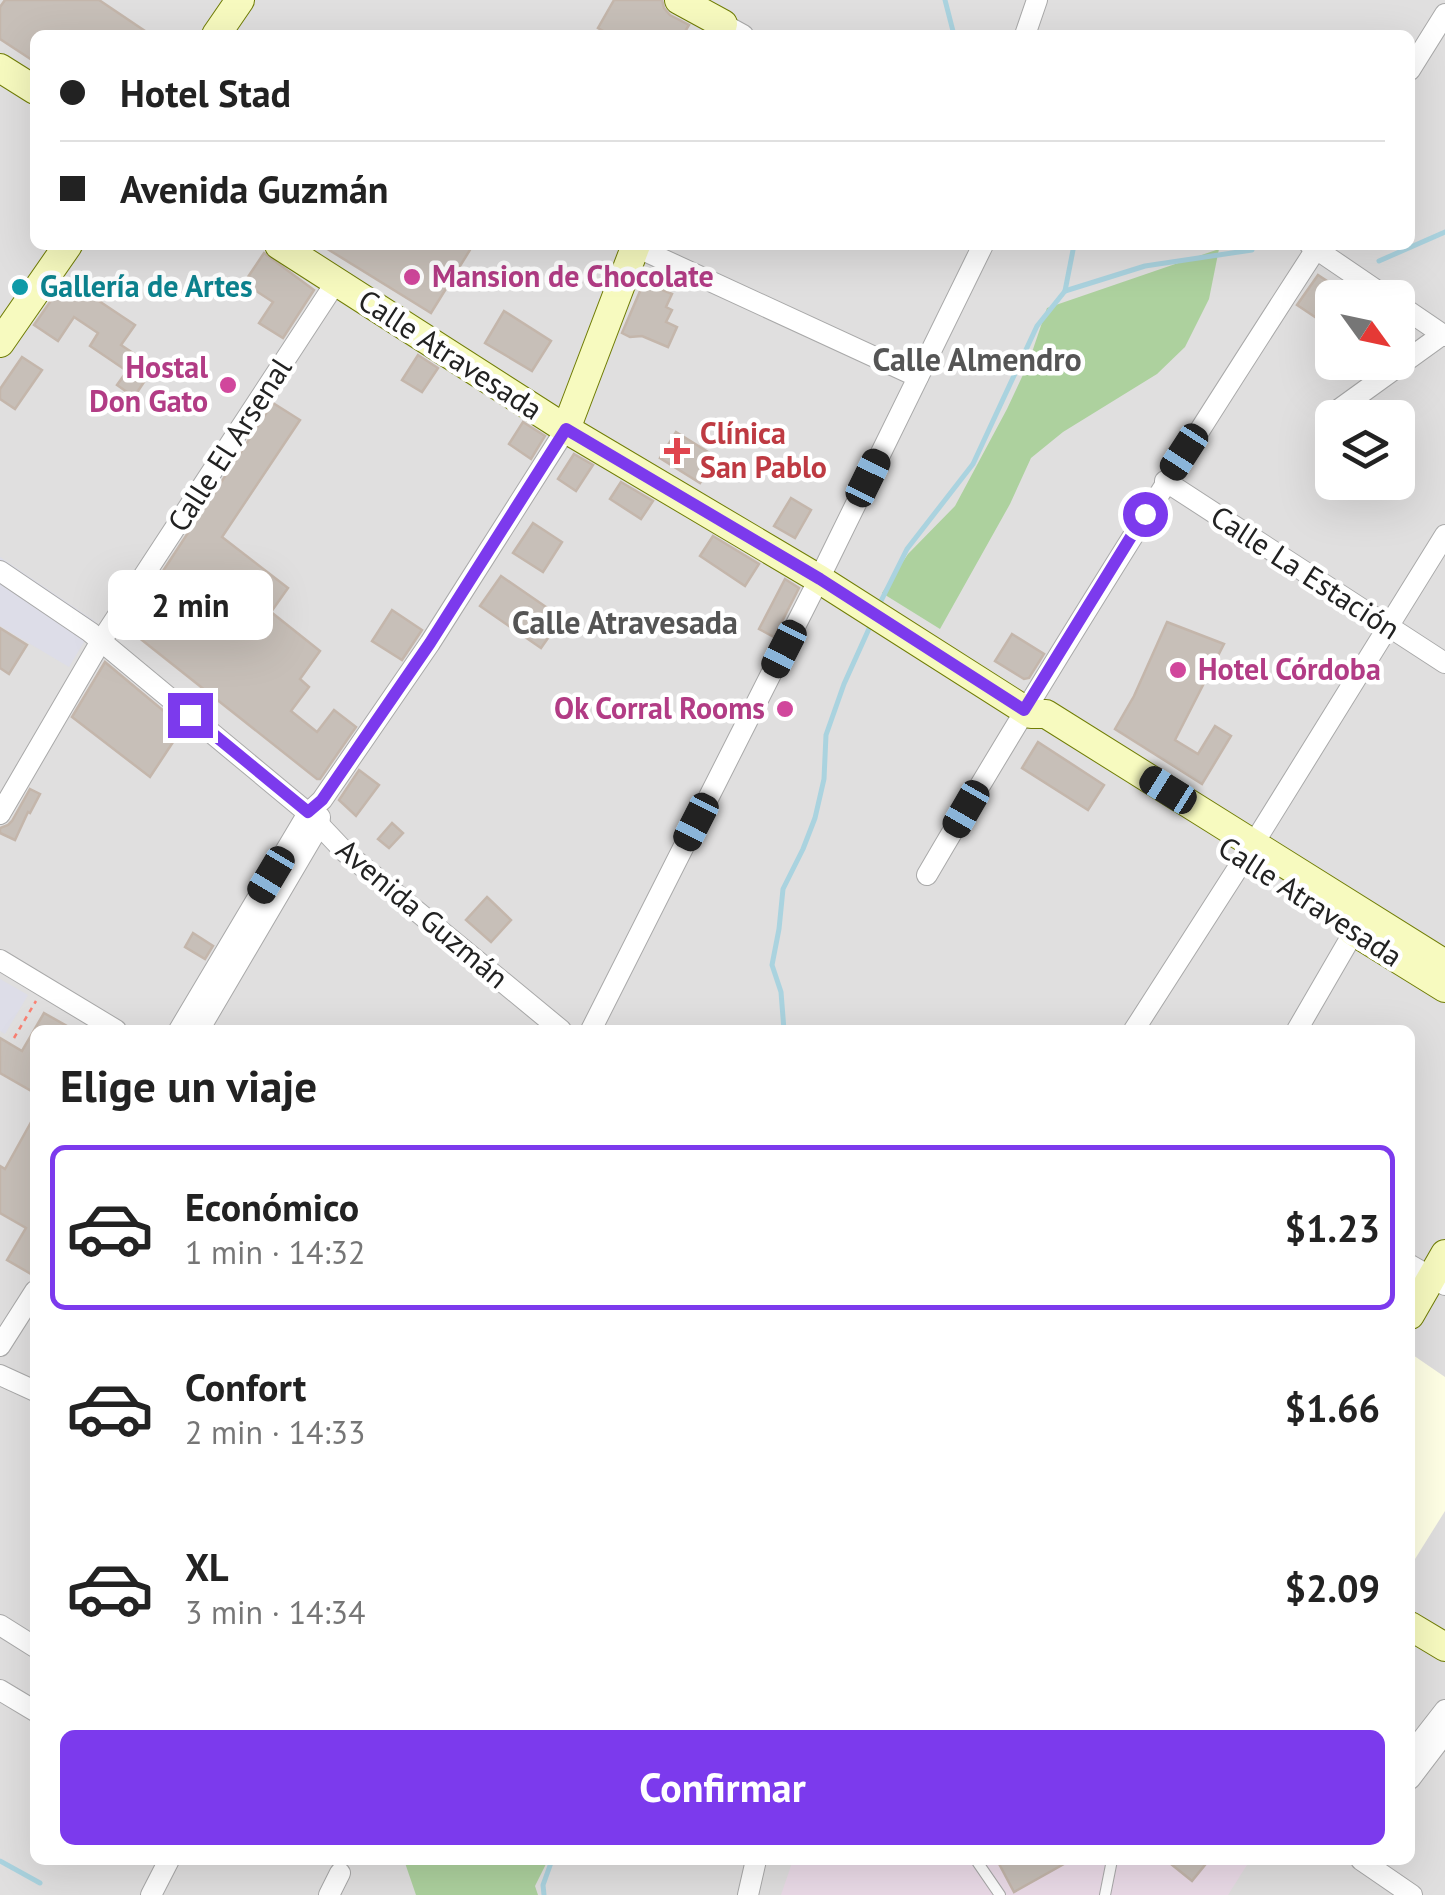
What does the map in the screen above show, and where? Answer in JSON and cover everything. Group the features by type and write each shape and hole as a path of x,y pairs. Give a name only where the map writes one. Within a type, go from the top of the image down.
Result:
{"street":[{"path":"219,30 240,0"},
{"path":"1027,30 1037,0"},
{"path":"1415,61 1445,10 1435,0"},
{"path":"684,1 725,30"},
{"path":"0,68 30,87"},
{"path":"0,344 65,250"},
{"name":"Calle Atravesada","path":"287,250 566,429 921,642 1027,712 1037,728 1135,780 1248,852 1359,923 1445,988"},
{"path":"182,1025 566,429 634,250"},
{"path":"645,250 918,377"},
{"path":"594,1025 820,579 981,250"},
{"path":"926,876 1165,481 1311,250"},
{"path":"1317,250 1362,280"},
{"name":"Calle El Arsenal","path":"0,814 101,641 336,282"},
{"path":"1352,400 1444,335 1415,315"},
{"name":"Calle La Estación","path":"1165,481 1445,664"},
{"path":"1137,1025 1445,535"},
{"name":"Avenida Guzmán","path":"0,571 101,641 316,813 344,852 555,1025"},
{"path":"202,1025 316,813"},
{"path":"1300,1025 1359,923"},
{"name":"Calle Atravesada","path":"1359,923 1445,964"},
{"path":"0,960 108,1025"},
{"path":"1415,1306 1433,1270"},
{"path":"0,1346 30,1299"},
{"path":"0,1375 30,1389"},
{"path":"0,1624 30,1644"},
{"path":"1415,1629 1445,1647"},
{"path":"0,1690 30,1708"},
{"path":"1415,1749 1445,1710"},
{"path":"1415,1773 1445,1734"},
{"path":"151,1895 166,1865"},
{"path":"748,1895 755,1865"},
{"path":"1368,1865 1412,1895"},
{"path":"329,1895 340,1873"}],"lane":[{"path":"979,1865 1000,1895"},
{"path":"1105,1895 1111,1865"}],"path":[{"path":"14,1038 44,987"}],"shaded area":[{"path":"0,0 1445,0 1445,1895 0,1895"},
{"path":"0,557 96,622 69,667 0,626"},
{"path":"0,979 28,995 5,1034 0,1031"},
{"path":"1415,1356 1445,1377 1445,1511 1415,1559"},
{"path":"791,1865 1247,1865 1228,1895 781,1895"}],"green space":[{"path":"1219,250 1209,299 1185,347 1157,374 1063,432 1031,458 1010,504 940,629 882,593 908,554 955,506 1028,364 1047,308"},
{"path":"406,1865 546,1865 535,1886 538,1895 416,1895"}],"building":[{"path":"5,0 99,0 144,30 30,30 30,59 0,39 0,7"},
{"path":"614,0 662,0 670,15 689,25 686,30 598,28"},
{"path":"329,250 470,250 431,313"},
{"path":"264,253 314,290 283,338 259,323 273,302 244,283"},
{"path":"1318,275 1326,280 1315,280 1315,317 1297,305"},
{"path":"66,279 135,325 121,345 154,367 134,397 117,385 127,371 90,346 98,333 74,317 58,341 34,325"},
{"path":"644,282 672,294 666,307 672,310 666,322 677,327 668,347 622,333"},
{"path":"504,311 551,341 532,371 485,343"},
{"path":"418,355 438,368 422,392 402,380"},
{"path":"22,357 42,370 15,409 0,399 0,389"},
{"path":"273,403 300,420 222,537 288,588 271,612 320,651 300,679 309,687 291,711 317,732 334,710 356,727 320,779 127,626"},
{"path":"523,422 545,436 531,459 509,444"},
{"path":"676,432 716,457 700,483 660,458"},
{"path":"574,454 593,465 576,491 558,479"},
{"path":"621,482 653,501 641,519 610,499"},
{"path":"791,498 811,510 795,538 774,526"},
{"path":"533,523 562,542 543,572 513,553"},
{"path":"713,536 759,564 745,586 700,556"},
{"path":"501,576 562,618 541,648 480,606"},
{"path":"785,579 799,588 774,637 759,629"},
{"path":"392,610 422,630 402,660 372,641"},
{"name":"Hotel Córdoba","path":"1167,622 1224,644 1175,740 1198,754 1215,726 1231,736 1202,784 1115,729"},
{"path":"0,628 27,645 9,674 0,668"},
{"path":"1012,634 1044,654 1029,678 1024,679 995,661"},
{"path":"105,662 183,727 150,777 72,717"},
{"path":"1038,742 1104,785 1088,810 1022,768"},
{"path":"359,770 379,785 356,816 339,800"},
{"path":"30,789 40,794 15,840 0,833 0,828 12,821"},
{"path":"392,823 403,833 389,848 378,839"},
{"path":"487,897 511,920 491,942 466,920"},
{"path":"193,933 213,946 205,959 185,947"},
{"path":"44,1013 65,1025 37,1025"},
{"path":"30,1037 30,1090 0,1073 0,1038 22,1051"},
{"path":"30,1124 30,1273 7,1260 26,1228 0,1213 0,1166 5,1169"},
{"path":"1000,1865 1062,1865 1014,1892"},
{"path":"1172,1865 1205,1865 1192,1881"}],"waterway":[{"path":"945,0 953,30"},
{"path":"1415,245 1445,232"},
{"path":"878,607 907,549 973,464 1037,326 1065,291 1073,250"},
{"path":"1065,291 1145,266 1252,250"},
{"path":"1379,261 1404,250"},
{"path":"784,1025 781,992 772,965 783,889 815,818 824,779 826,735 872,622"},
{"path":"0,1861 40,1883"},
{"path":"544,1895 543,1885 550,1865"}],"place":[{"name":"Mansion de Chocolate","path":"412,277"},
{"name":"Gallería de Artes","path":"20,287"},
{"name":"Hostal Don Gato","path":"228,385"},
{"name":"Clínica San Pablo","path":"677,451"},
{"name":"Hotel Córdoba","path":"1178,670"},
{"name":"Ok Corral Rooms","path":"785,709"}],"district":[{"name":"Calle Almendro","path":"977,360"},
{"name":"Calle Atravesada","path":"625,623"}],"route":[{"path":"190,715 308,812 322,800 430,643 566,429 820,579 1024,710 1145,514"}]}
